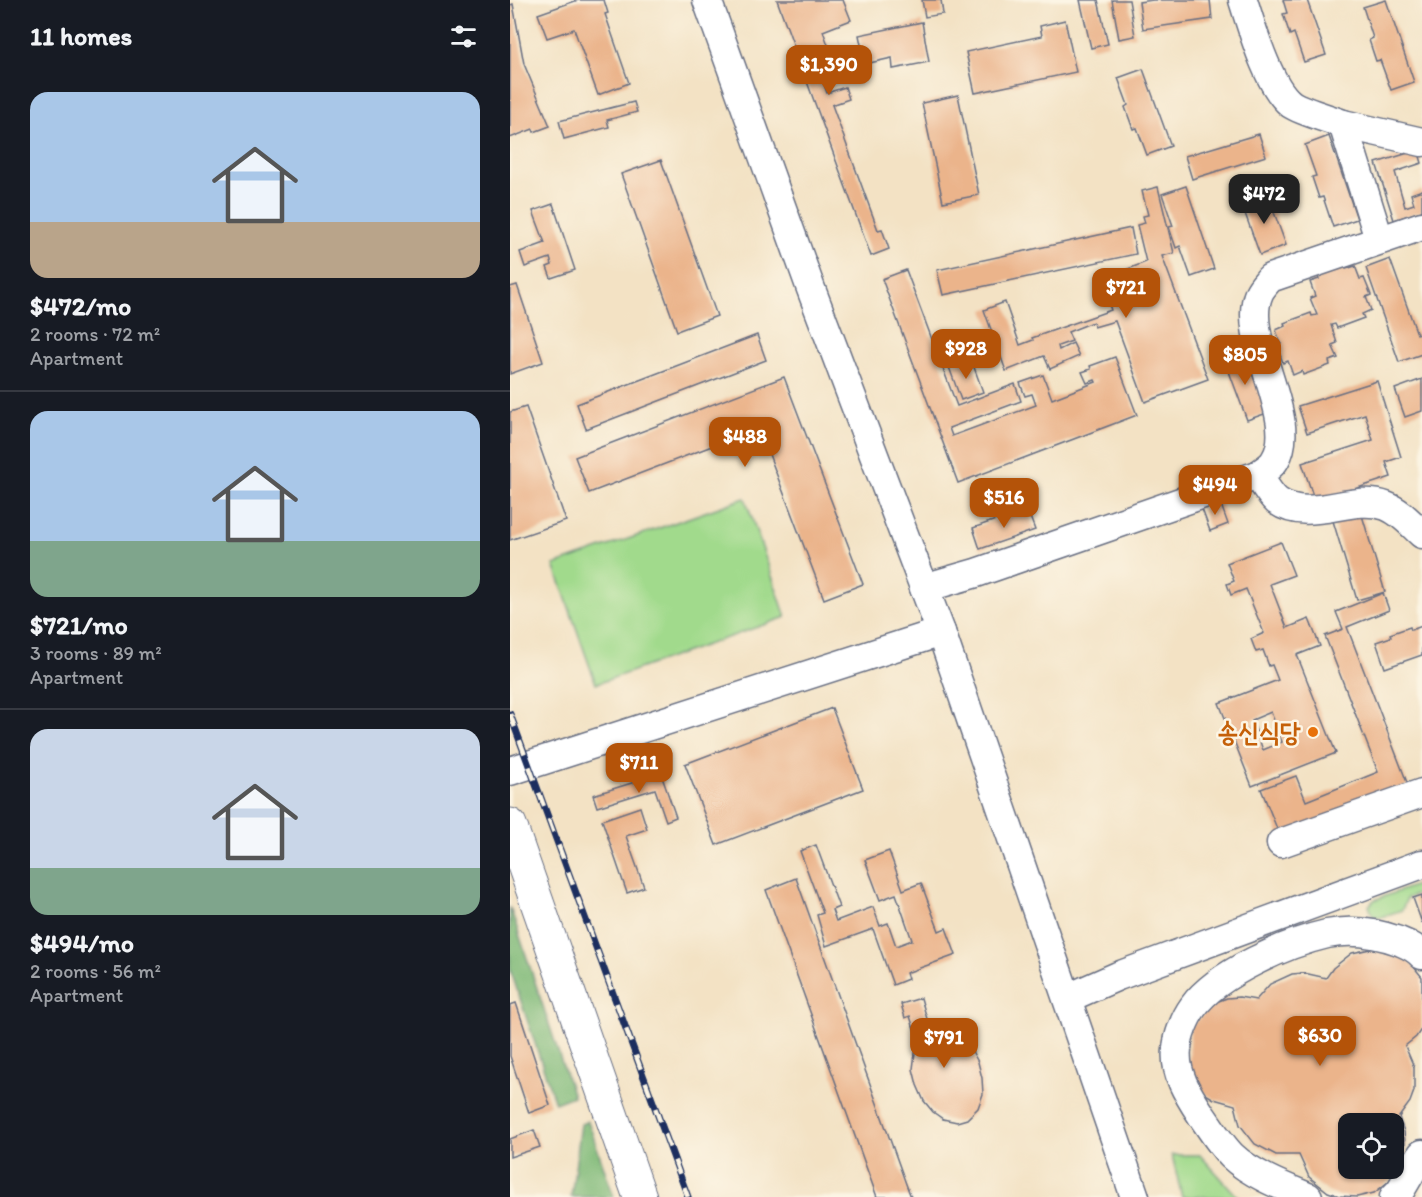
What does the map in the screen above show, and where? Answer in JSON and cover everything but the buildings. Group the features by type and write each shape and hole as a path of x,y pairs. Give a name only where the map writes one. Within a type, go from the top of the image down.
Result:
{"main road":[{"path":"510,825 517,867 640,1197"}],"street":[{"path":"707,0 811,289 941,632 1135,1197"},
{"path":"1243,0 1276,88 1292,105 1343,124 1422,142"},
{"path":"1343,124 1379,239"},
{"path":"924,588 976,573 1258,475 1275,461 1281,444 1280,421 1255,320 1258,292 1270,278 1422,226"},
{"path":"1258,475 1276,500 1296,509 1321,509 1364,502 1386,506 1402,516 1422,534"},
{"path":"510,771 941,632"},
{"path":"1281,843 1422,793"},
{"path":"1068,998 1118,976 1422,864"},
{"path":"1279,917 1286,948"},
{"path":"1308,1197 1272,1182 1233,1156 1189,1097 1179,1075 1177,1050 1183,1027 1193,1007 1212,987 1244,966 1286,948 1328,934 1360,932 1391,938 1416,948 1422,955"},
{"path":"1394,1197 1422,1154"}],"green space":[{"path":"745,498 786,617 596,684 554,565"},
{"path":"1422,883 1422,893 1407,898 1402,910 1381,917 1373,916 1369,906 1374,900"},
{"path":"510,907 573,1096 555,1103 510,969"},
{"path":"588,1121 614,1197 571,1197 581,1124"},
{"path":"1172,1155 1200,1155 1238,1197 1182,1197"}],"railway":[{"path":"510,714 688,1197"}],"place":[{"name":"송신식당","path":"1313,732"}]}
